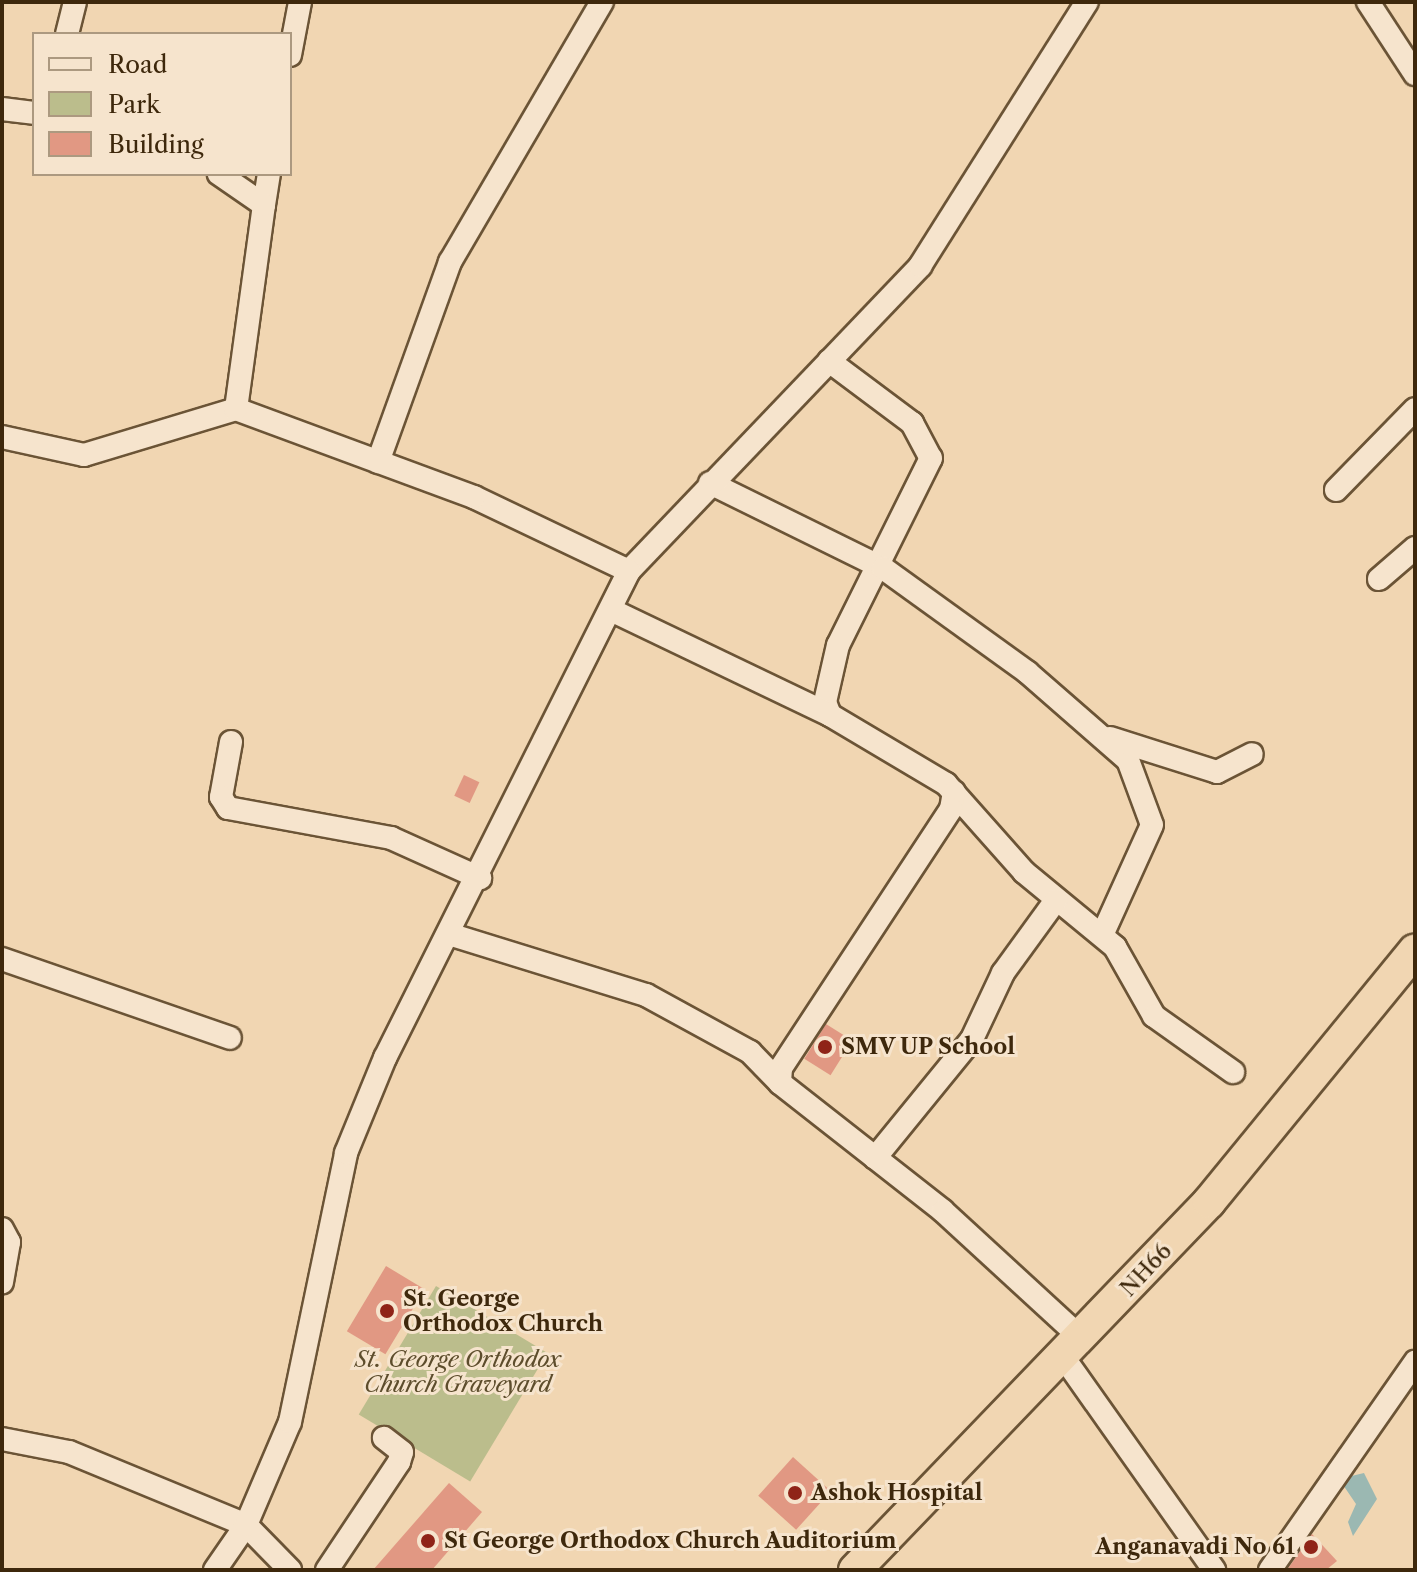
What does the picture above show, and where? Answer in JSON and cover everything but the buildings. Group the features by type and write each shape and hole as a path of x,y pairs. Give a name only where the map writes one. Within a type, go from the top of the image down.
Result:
{"highway":[{"name":"NH66","path":"855,1570 1073,1349 1209,1202 1415,950"}],"street":[{"path":"68,32 75,2"},
{"path":"292,44 300,2"},
{"path":"378,462 450,262 602,2"},
{"path":"215,1570 246,1525 290,1422 346,1153 385,1058 452,935 629,571 920,266 1087,2"},
{"path":"1368,2 1415,74"},
{"path":"2,109 32,113"},
{"path":"222,176 264,205"},
{"path":"236,409 269,176"},
{"path":"829,361 912,423 928,445 925,477 883,568 830,668 830,715"},
{"path":"2,437 84,455 236,409 474,497 629,571"},
{"path":"1336,490 1415,409"},
{"path":"710,483 883,568 1105,736 1140,782 1152,825 1102,935"},
{"path":"1379,579 1415,548"},
{"path":"611,610 830,715 954,792 1056,900 1102,935 1126,961 1154,1016 1233,1072"},
{"path":"1105,736 1217,772 1252,754"},
{"path":"231,742 221,797 228,808 391,838 480,878"},
{"path":"780,1083 781,1068 951,809 954,792"},
{"path":"875,1158 972,1039 1003,973 1056,900"},
{"path":"452,935 646,995 750,1052 780,1083 875,1158 1073,1349 1214,1570"},
{"path":"2,959 230,1038"},
{"path":"2,1229 9,1242 2,1282"},
{"path":"1270,1570 1414,1367"},
{"path":"327,1570 399,1462 402,1452 384,1438"},
{"path":"2,1439 69,1452 246,1525 290,1570"}],"green space":[{"name":"St. George Orthodox Church Graveyard","path":"436,1286 547,1353 470,1482 359,1415"}],"water":[{"path":"1364,1473 1377,1499 1353,1536 1348,1522 1356,1504 1339,1479"}],"place":[{"name":"SMV UP School","path":"825,1047"},
{"name":"St. George Orthodox Church","path":"387,1311"},
{"name":"Ashok Hospital","path":"795,1493"},
{"name":"St George Orthodox Church Auditorium","path":"428,1541"},
{"name":"Anganavadi No 61","path":"1311,1547"}]}
